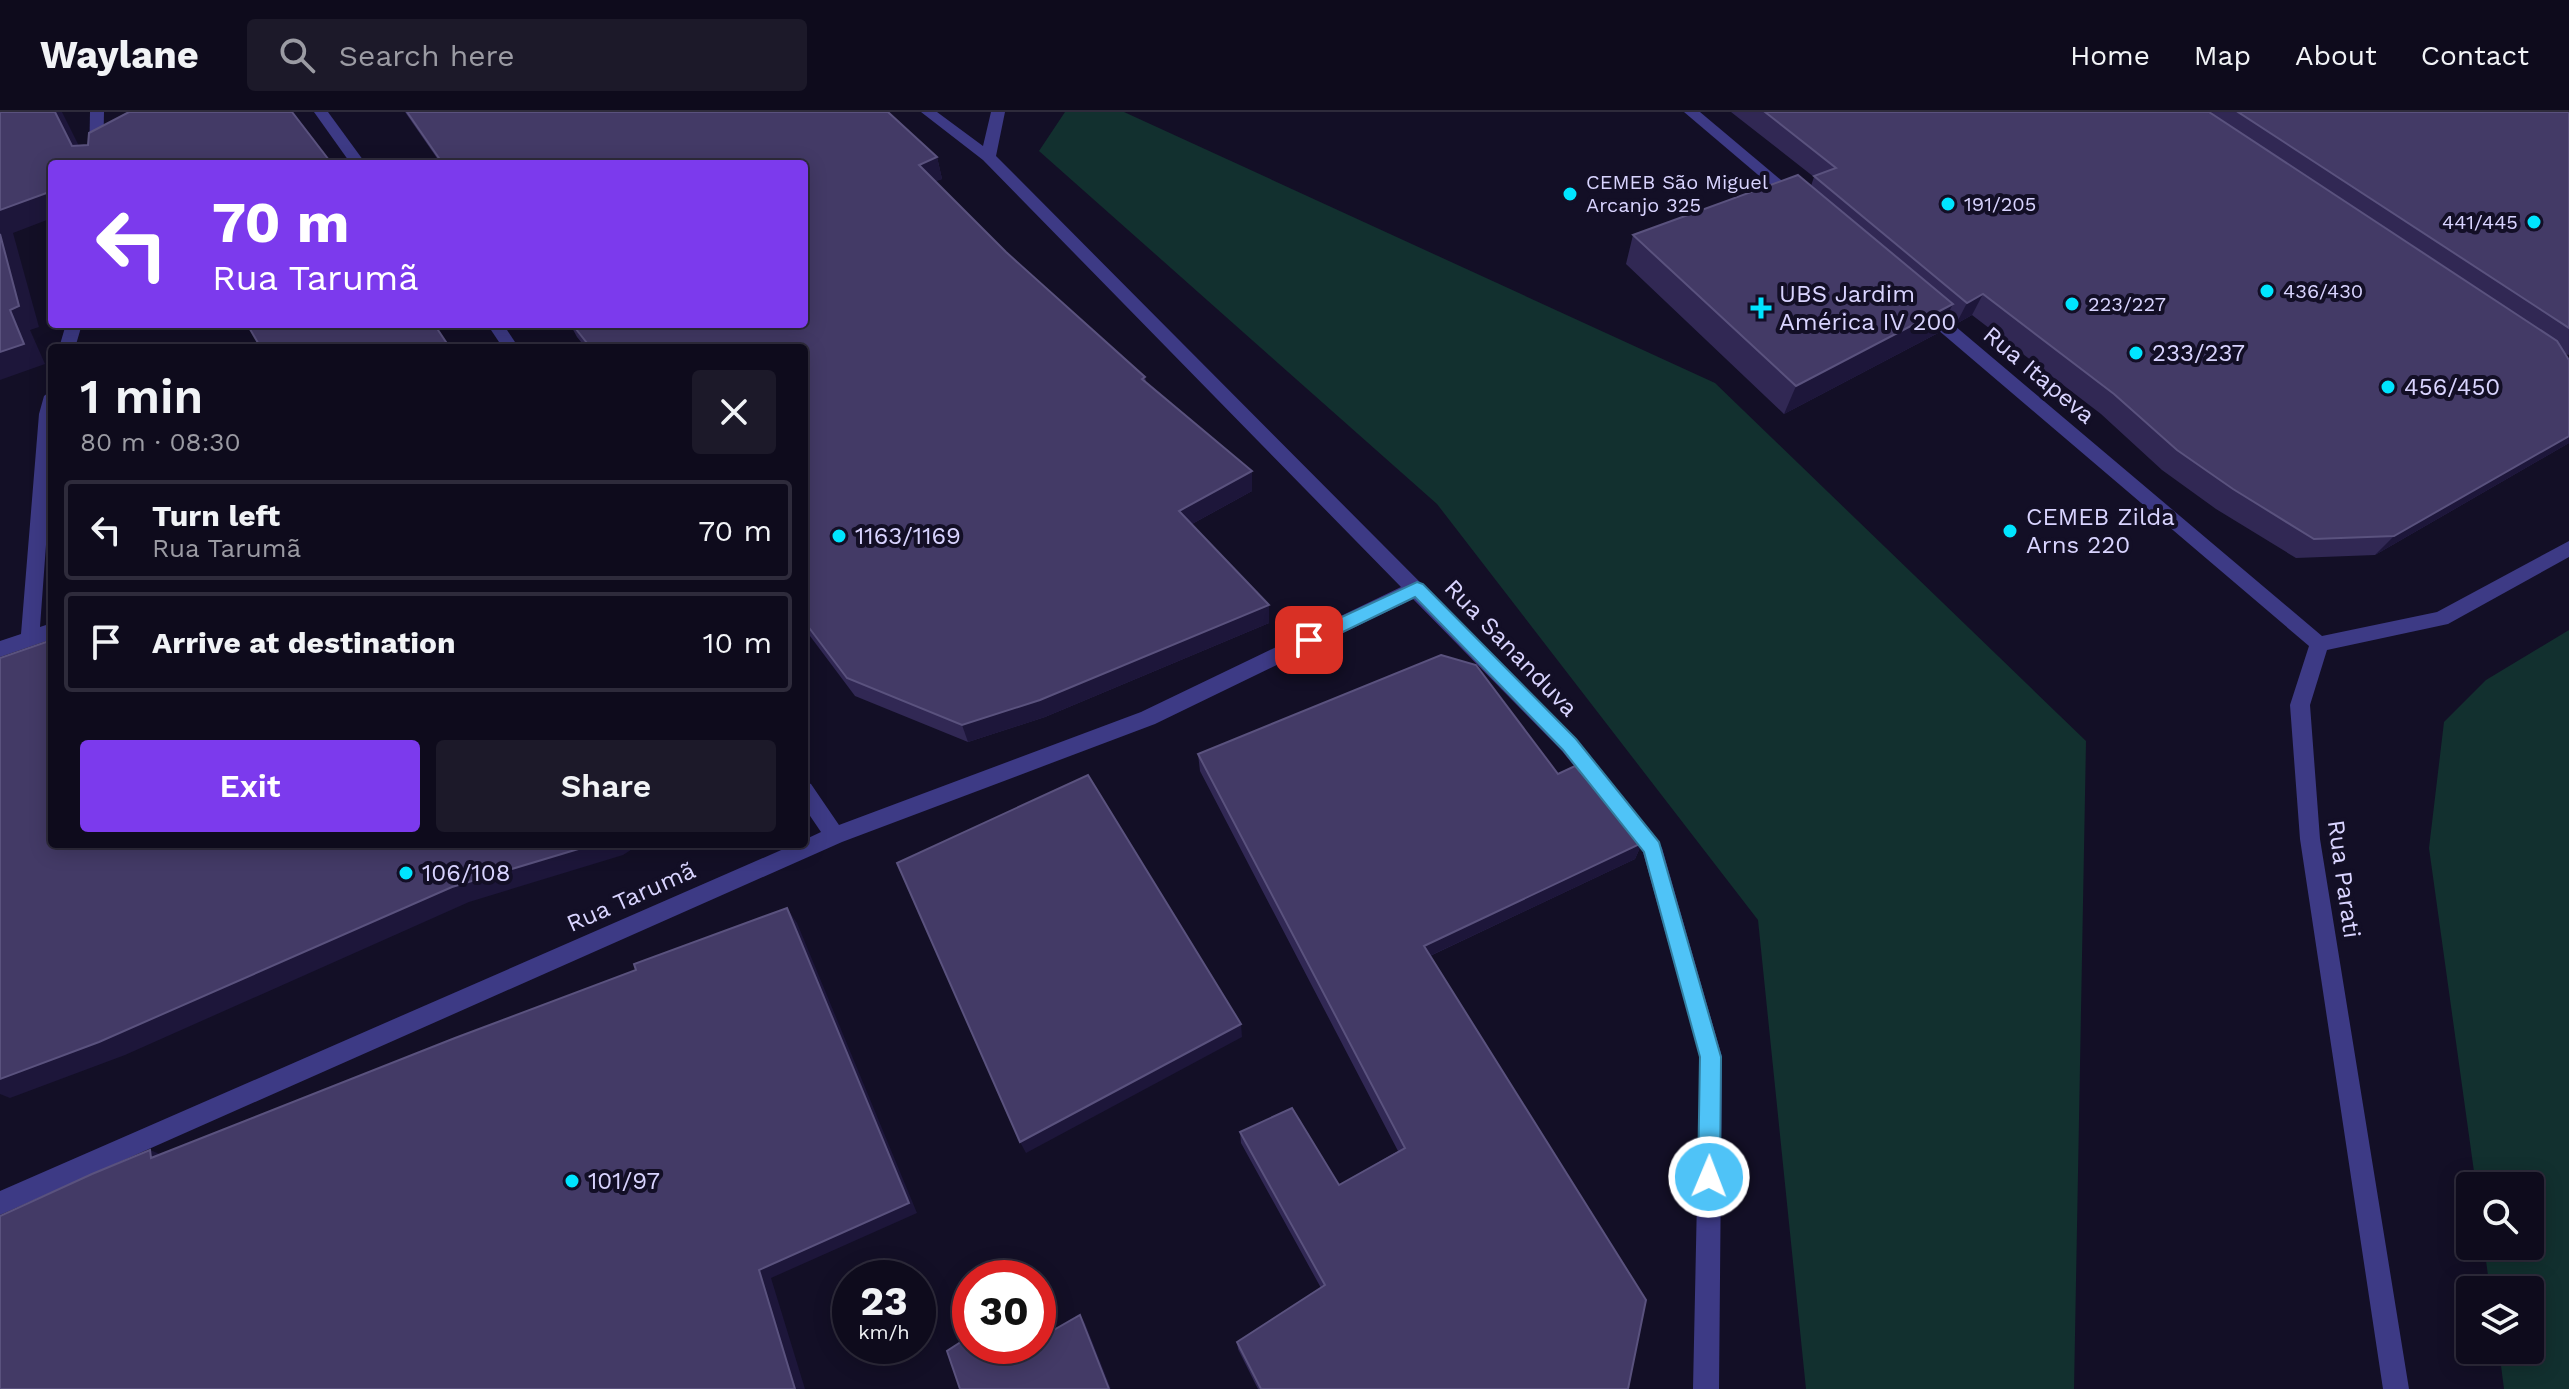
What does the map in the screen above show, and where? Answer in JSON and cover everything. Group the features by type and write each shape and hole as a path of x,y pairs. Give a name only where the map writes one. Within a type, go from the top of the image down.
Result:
{"street":[{"path":"96,160 97,112"},
{"path":"321,112 356,160"},
{"name":"Rua Sananduva","path":"928,112 988,157 1417,588 1569,745 1652,848 1711,1057 1706,1389"},
{"path":"988,157 998,112"},
{"path":"1691,112 1810,212"},
{"name":"Rua Itapeva","path":"1904,292 2319,644"},
{"path":"30,638 48,410"},
{"path":"2319,644 2441,619 2569,548"},
{"name":"Rua Tarumã","path":"808,848 1148,718 1417,588"},
{"path":"0,649 48,632"},
{"name":"Rua Parati","path":"2319,644 2300,705 2310,839 2396,1389"},
{"path":"808,796 835,836"},
{"name":"Rua Tarumã","path":"0,1203 808,848"}],"green space":[{"path":"1065,112 1124,112 1715,383 2086,741 2074,1389 1806,1389 1758,920 1437,504 1039,151"},
{"path":"2569,630 2569,1389 2504,1389 2501,1364 2544,1364 2544,1276 2488,1276 2486,1260 2544,1260 2544,1172 2474,1172 2429,848 2444,722 2486,680"}],"building":[{"path":"0,112 55,112 72,146 88,145 89,133 129,112 292,112 329,160 48,160 48,192 0,210"},
{"path":"407,112 888,112 937,157 919,165 1006,252 1145,377 1142,379 1252,471 1179,511 1269,605 1040,700 962,725 847,678 808,626 808,344 588,344 575,328 808,328 808,160 440,160"},
{"path":"1765,112 2209,112 2557,341 2569,360 2569,436 2394,536 2314,539 2177,450 2114,394 1983,294 1967,303 1814,176 1836,168"},
{"path":"2238,112 2569,112 2569,328"},
{"path":"1798,175 1953,304 1796,386 1633,235"},
{"path":"0,234 19,306 10,310 24,344 0,352"},
{"path":"249,328 437,328 447,344 259,344"},
{"path":"48,641 48,848 582,848 452,887 99,1042 0,1079 0,658"},
{"path":"1441,655 1476,665 1558,774 1575,766 1642,843 1424,946 1646,1300 1628,1389 1261,1389 1237,1342 1325,1285 1240,1132 1292,1108 1339,1185 1405,1148 1198,754"},
{"path":"1088,775 1241,1024 1020,1142 897,863"},
{"path":"787,908 909,1203 759,1270 795,1389 0,1389 0,1216 150,1150 151,1158 636,970 634,964"},
{"path":"1080,1315 1109,1389 960,1389 947,1351 952,1348 952,1364 1056,1364 1056,1329"}],"place":[{"name":"CEMEB São Miguel Arcanjo 325","path":"1570,194"},
{"name":"191/205","path":"1948,204"},
{"name":"441/445","path":"2534,222"},
{"name":"436/430","path":"2267,291"},
{"name":"223/227","path":"2072,304"},
{"name":"UBS Jardim América IV 200","path":"1761,308"},
{"name":"233/237","path":"2136,353"},
{"name":"456/450","path":"2388,387"},
{"name":"CEMEB Zilda Arns 220","path":"2010,531"},
{"name":"1163/1169","path":"839,536"},
{"name":"106/108","path":"406,873"},
{"name":"101/97","path":"572,1181"}],"route":[{"path":"1309,640 1417,588 1569,745 1652,848 1711,1057 1709,1177"}]}
